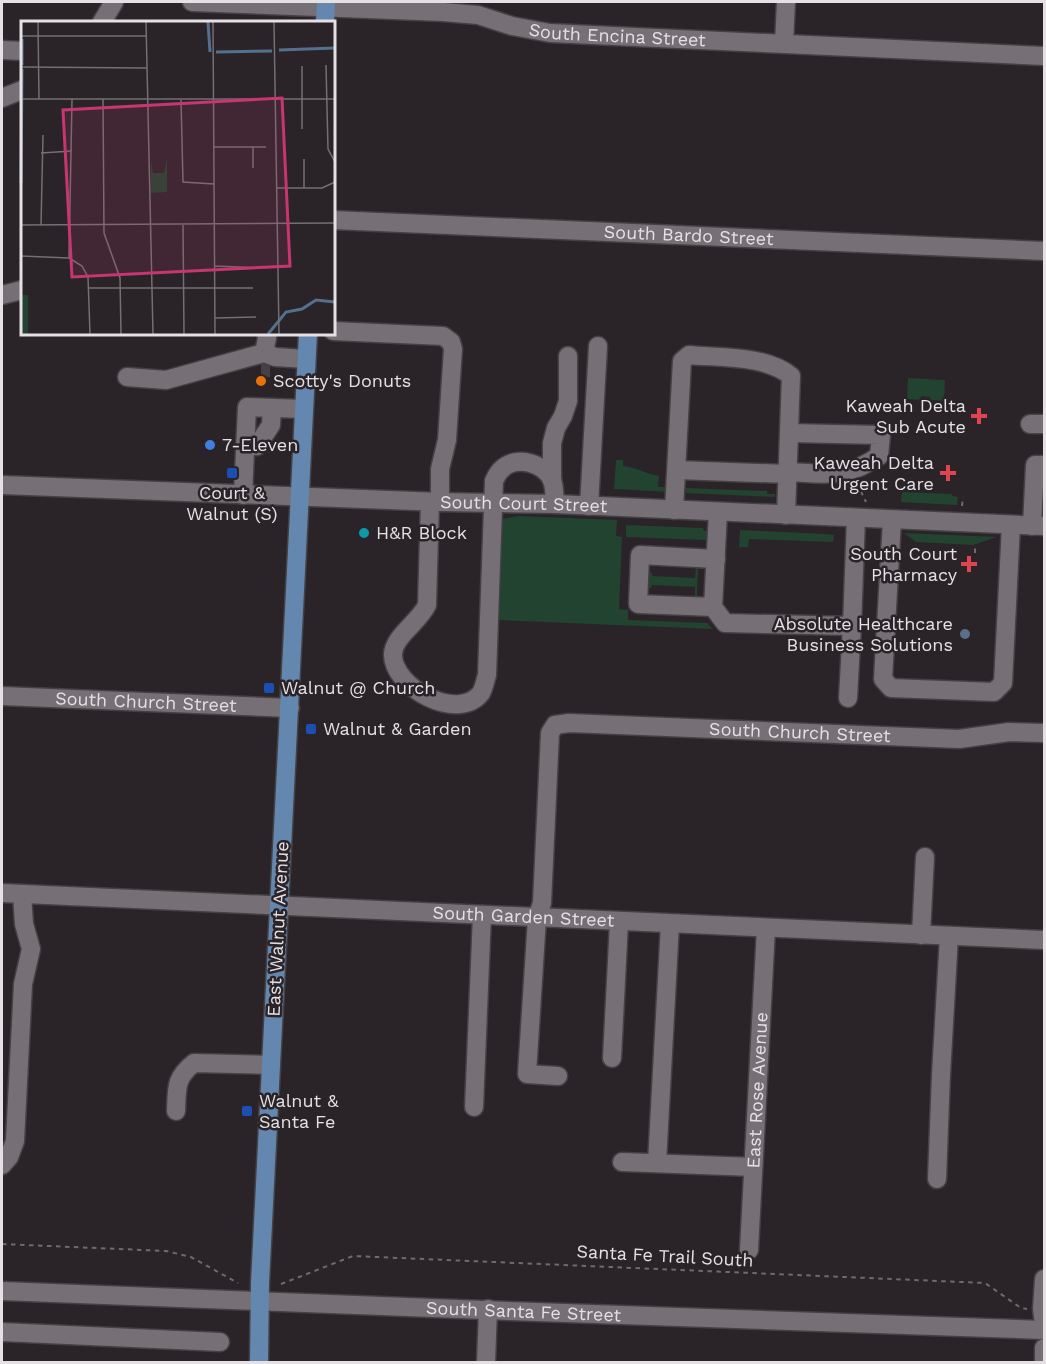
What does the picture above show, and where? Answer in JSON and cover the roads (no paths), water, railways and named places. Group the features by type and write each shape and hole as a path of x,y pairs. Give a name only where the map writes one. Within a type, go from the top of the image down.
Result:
{"main road":[{"name":"East Walnut Avenue","path":"259,1362 271,1065 308,334"}],"street":[{"path":"103,21 114,2"},
{"name":"South Encina Street","path":"192,2 326,11 443,12 478,15 512,26 550,33 1044,56"},
{"path":"784,43 786,2"},
{"path":"2,50 21,51"},
{"path":"2,98 21,90"},
{"name":"South Bardo Street","path":"334,220 1044,251"},
{"path":"2,295 21,290"},
{"path":"334,330 443,336 452,342 453,360 447,440 435,502 427,605 422,615 399,638 393,652 394,663 405,681 426,696 448,705 470,703 482,692 487,675 494,481 501,469 507,465 524,462 539,466 552,481"},
{"path":"261,361 266,334"},
{"path":"589,506 598,346"},
{"path":"674,510 682,362 689,355 752,360 782,369 791,376 786,515"},
{"path":"555,504 552,481 552,443 568,400 568,356"},
{"path":"128,377 166,380 261,361 306,365"},
{"path":"243,495 247,407 303,409"},
{"path":"245,446 257,446 272,425 272,408"},
{"path":"677,470 839,475 864,467 879,456 880,435 789,433"},
{"path":"1038,526 1035,465 1044,465"},
{"name":"South Court Street","path":"2,485 435,502 555,504 786,515 861,510 892,520 1038,526"},
{"path":"848,698 861,510"},
{"path":"718,512 713,607 725,622 852,626"},
{"path":"892,520 883,678 891,688 994,692 1003,682 1011,525"},
{"path":"713,607 638,604 640,555 716,559"},
{"name":"South Church Street","path":"2,696 290,708"},
{"name":"South Church Street","path":"537,918 542,903 550,733 555,725 569,723 959,739 1008,732 1044,733"},
{"path":"921,935 925,857"},
{"name":"South Garden Street","path":"2,894 1044,940"},
{"path":"2,1165 9,1157 15,1141 23,984 30,949 24,924 22,894"},
{"path":"474,1107 482,915"},
{"path":"537,918 527,1074 558,1076"},
{"path":"612,1058 619,922"},
{"path":"657,1163 670,924"},
{"name":"East Rose Avenue","path":"748,1250 766,928"},
{"path":"937,1179 940,1075 949,936"},
{"path":"176,1111 178,1082 181,1075 194,1063 271,1065"},
{"path":"622,1162 753,1167"},
{"path":"1043,1317 1044,1279"},
{"name":"South Santa Fe Street","path":"2,1291 488,1309 748,1322 1044,1330"},
{"path":"486,1362 488,1309"},
{"path":"2,1332 220,1342"},
{"path":"1044,1348 1044,1362"}],"tunnel":[{"path":"261,368 270,368"}],"place":[{"name":"Scotty's Donuts","path":"261,381"},
{"name":"Kaweah Delta Sub Acute","path":"979,416"},
{"name":"7-Eleven","path":"210,445"},
{"name":"Court & Walnut (S)","path":"232,473"},
{"name":"Kaweah Delta Urgent Care","path":"948,473"},
{"name":"H&R Block","path":"364,533"},
{"name":"South Court Pharmacy","path":"969,564"},
{"name":"Absolute Healthcare Business Solutions","path":"965,634"},
{"name":"Walnut @ Church","path":"269,688"},
{"name":"Walnut & Garden","path":"311,729"},
{"name":"Walnut & Santa Fe","path":"247,1111"}]}
